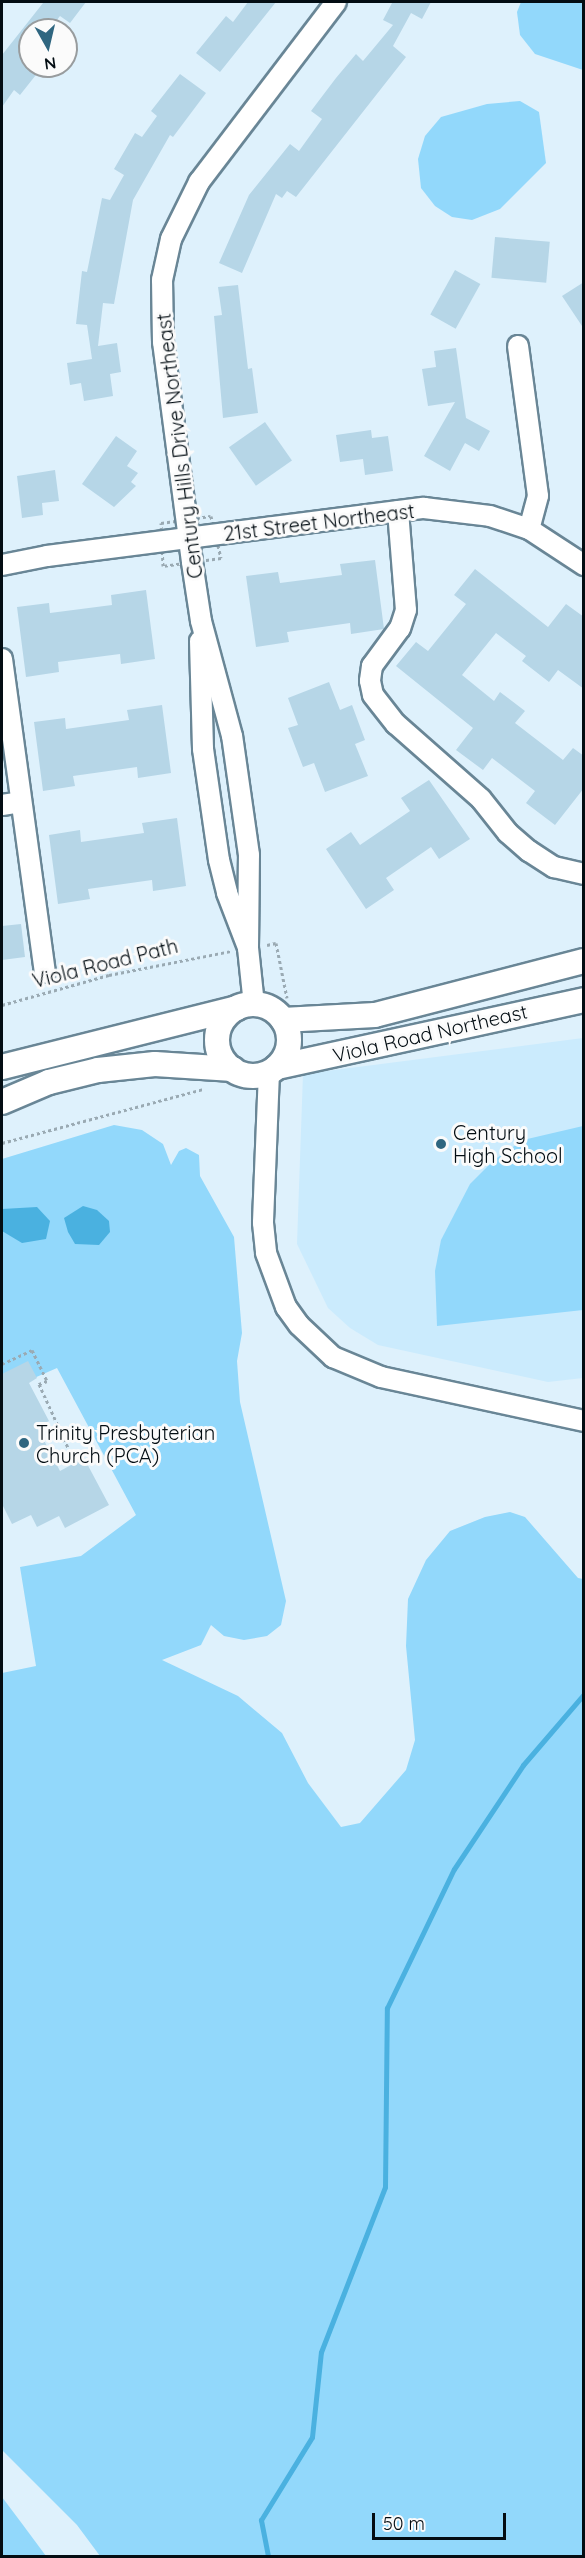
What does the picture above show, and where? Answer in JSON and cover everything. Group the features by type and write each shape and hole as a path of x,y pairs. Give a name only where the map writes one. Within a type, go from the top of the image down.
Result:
{"main road":[{"name":"Viola Road Northeast","path":"283,1020 375,1015 584,961"},
{"name":"Viola Road Northeast","path":"273,1069 584,1000"},
{"path":"233,1070 223,1060 217,1041 222,1022 245,1006"},
{"path":"2,1067 245,1006 267,1007 283,1020 289,1039 273,1069 249,1076 233,1070 155,1064 98,1070 49,1082 2,1102"}],"street":[{"name":"Century Hills Drive Northeast","path":"245,1006 251,894 239,784 231,736 201,621 161,314 162,280 171,239 199,182 336,2"},
{"path":"518,346 538,496 529,530"},
{"name":"21st Street Northeast","path":"2,566 189,538 398,511 460,511 529,530 584,565"},
{"path":"398,511 406,610 400,628 372,666 369,681 373,694 396,724 481,799 522,845 554,867 584,874"},
{"name":"Century Hills Drive Northeast","path":"201,621 203,749 219,860 227,893 248,948"},
{"path":"2,659 11,804 45,972"},
{"path":"273,1069 263,1223 266,1253 286,1307 310,1337 333,1357 381,1377 584,1421"}],"path":[{"path":"276,943 281,978"},
{"name":"Viola Road Path","path":"2,1005 109,975 217,954"},
{"path":"2,1143 209,1088"},
{"path":"2,1364 32,1350 47,1381 39,1384 75,1463"}],"shaded area":[{"path":"521,2 583,2 583,70 535,54 520,35 517,12"},
{"path":"520,101 539,112 546,163 500,209 472,220 452,217 435,206 421,188 418,159 425,136 441,117 487,104"},
{"name":"Century High School","path":"583,1038 583,1378 548,1382 378,1345 350,1328 328,1308 297,1244 303,1074"},
{"path":"114,1125 142,1130 163,1144 171,1165 179,1151 186,1148 199,1155 200,1176 234,1237 242,1333 237,1361 240,1402 286,1601 281,1625 267,1636 244,1640 224,1636 211,1625 201,1645 162,1660 238,1696 282,1733 308,1783 341,1827 360,1823 406,1770 415,1740 406,1646 408,1599 426,1560 450,1531 485,1517 510,1512 525,1517 578,1578 583,1579 583,2556 100,2556 77,2525 2,2450 2,1673 36,1666 20,1567 81,1556 136,1515 57,1368 2,1392 2,1159"},
{"path":"583,1126 583,1310 437,1326 435,1271 441,1240 470,1184 494,1160 523,1140"},
{"path":"83,1206 97,1210 109,1221 110,1232 99,1245 75,1244 68,1232 64,1218"},
{"path":"37,1207 50,1221 46,1239 22,1243 2,1231 2,1209"},
{"path":"2,2497 23,2525 46,2556 2,2556"}],"building":[{"path":"40,2 86,2 74,18 60,16 58,18 31,18 43,3"},
{"path":"248,2 276,2 220,72 196,53 226,16 233,22"},
{"path":"389,2 431,2 422,19 411,13 393,46 406,57 296,197 287,191 282,198 276,194 242,273 219,263 249,195 290,144 299,151 322,119 311,111 356,54 363,61 393,25 383,20 392,3"},
{"path":"18,35 18,78 33,78 20,95 14,90 2,107 2,55"},
{"path":"180,74 206,93 173,137 170,135 133,200 114,304 103,303 98,346 117,343 121,372 110,374 113,396 84,401 81,383 70,385 67,363 92,359 87,325 76,324 82,271 87,272 102,198 110,200 124,175 114,169 135,133 142,137 157,116 151,111"},
{"path":"495,237 550,242 546,283 491,278"},
{"path":"455,270 480,284 456,329 430,315"},
{"path":"584,282 584,329 562,296"},
{"path":"238,285 248,369 252,368 258,413 223,418 214,316 222,315 218,287"},
{"path":"456,348 466,418 490,431 479,451 465,443 450,471 424,456 455,402 428,406 422,369 436,367 434,351"},
{"path":"265,422 292,461 256,486 229,447"},
{"path":"371,430 372,438 388,436 393,471 365,475 363,459 340,462 336,435"},
{"path":"116,436 137,451 127,466 138,473 131,482 136,486 114,507 82,484"},
{"path":"55,470 59,501 42,503 43,515 22,518 17,476"},
{"path":"375,560 384,629 351,634 350,623 287,632 289,642 256,647 246,576 278,572 280,583 342,575 340,564"},
{"path":"475,569 548,627 566,604 584,617 584,689 558,670 549,682 522,661 526,656 496,633 462,675 494,701 500,692 525,711 515,723 563,760 573,748 584,756 584,788 555,825 526,803 535,791 492,758 483,770 456,750 473,728 396,666 416,642 428,651 466,604 454,595"},
{"path":"146,590 155,659 121,664 120,654 58,662 59,672 26,677 17,607 49,603 50,613 112,605 111,595"},
{"path":"329,682 340,710 352,705 365,740 355,744 368,776 325,792 314,763 303,767 288,728 298,725 288,698"},
{"path":"162,705 171,773 138,778 137,767 73,776 75,786 43,791 34,722 65,718 66,729 129,720 127,710"},
{"path":"429,780 470,839 439,859 431,847 386,878 394,890 366,909 326,849 351,832 360,845 410,811 401,798"},
{"path":"177,818 186,886 153,891 152,880 88,889 90,899 58,904 49,835 80,830 81,842 144,833 142,823"},
{"path":"21,924 25,957 2,960 2,926"},
{"name":"Trinity Presbyterian Church (PCA)","path":"28,1361 37,1378 29,1383 49,1421 37,1427 60,1471 84,1458 109,1505 65,1528 59,1516 37,1527 31,1515 12,1524 2,1504 2,1374"}],"waterway":[{"path":"268,2556 261,2520 312,2437 321,2352 385,2187 387,2008 454,1869 523,1765 584,1694"}],"place":[{"name":"Century High School","path":"441,1144"},
{"name":"Trinity Presbyterian Church (PCA)","path":"24,1443"}]}
